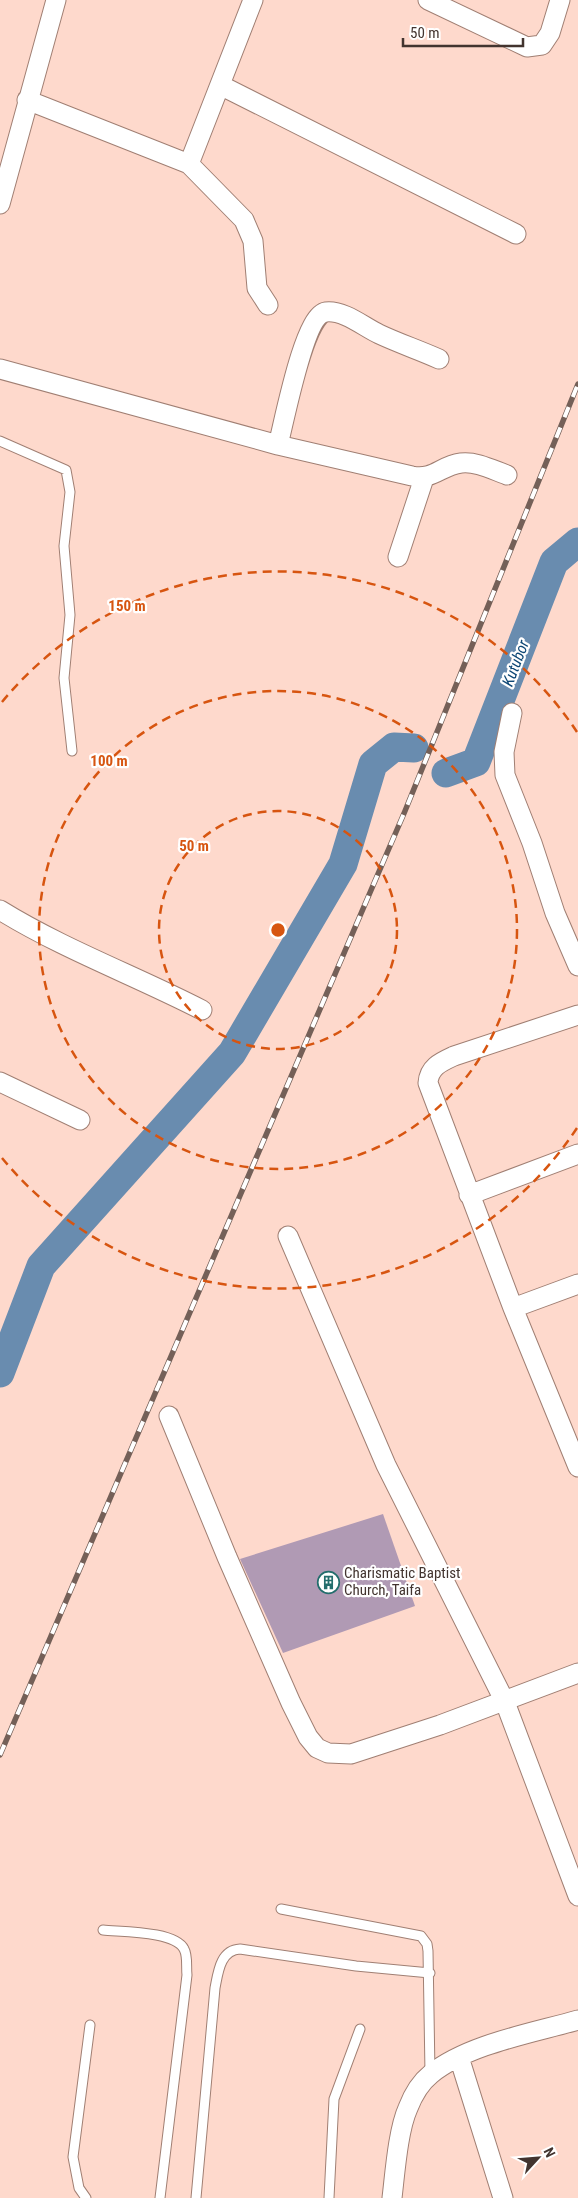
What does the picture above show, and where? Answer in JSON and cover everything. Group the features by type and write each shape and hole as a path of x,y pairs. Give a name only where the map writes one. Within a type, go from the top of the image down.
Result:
{"street":[{"path":"0,204 56,0"},
{"path":"189,164 253,0"},
{"path":"428,0 450,5 527,47 542,45 550,33 560,0"},
{"path":"220,86 516,234"},
{"path":"27,100 189,164 244,220 253,241 257,288 268,305"},
{"path":"278,445 304,345 314,322 321,314 332,313 345,316 379,334 439,359"},
{"path":"0,369 278,445 424,478 459,463 471,463 507,474"},
{"path":"398,557 424,478"},
{"path":"512,713 504,752 505,775 532,843 555,913 578,966"},
{"path":"0,910 26,926 202,1010"},
{"path":"578,1015 454,1056 438,1063 428,1076 429,1091 513,1308 578,1467"},
{"path":"0,1082 80,1120"},
{"path":"469,1195 578,1154"},
{"path":"288,1236 386,1466 422,1539 484,1655 505,1702 578,1896"},
{"path":"513,1308 578,1284"},
{"path":"169,1416 226,1557 291,1703 308,1737 317,1748 338,1755 351,1754 505,1702 578,1673"},
{"path":"392,2198 406,2110 414,2095 430,2074 459,2057 578,2020"},
{"path":"459,2057 503,2198"}],"lane":[{"path":"0,441 66,470 70,492 64,546 70,615 64,678 72,751"},
{"path":"281,1909 420,1936 427,1944 430,1973 430,2074"},
{"path":"103,1930 172,1937 184,1948 186,1957 186,1975 160,2198"},
{"path":"196,2198 215,1988 219,1967 228,1954 240,1949 356,1966 430,1973"},
{"path":"86,2198 79,2188 73,2157 90,2025"},
{"path":"329,2198 334,2099 360,2029"}],"building":[{"name":"Charismatic Baptist Church, Taifa","path":"383,1514 415,1606 283,1653 240,1559"}],"waterway":[{"name":"Kutubor","path":"446,773 476,762 554,562 578,542"},
{"path":"0,1373 41,1266 232,1053 343,864 373,764 394,747 414,748"}],"railway":[{"path":"0,1755 405,811 578,384"}],"place":[{"name":"Charismatic Baptist Church, Taifa","path":"328,1582"}]}
